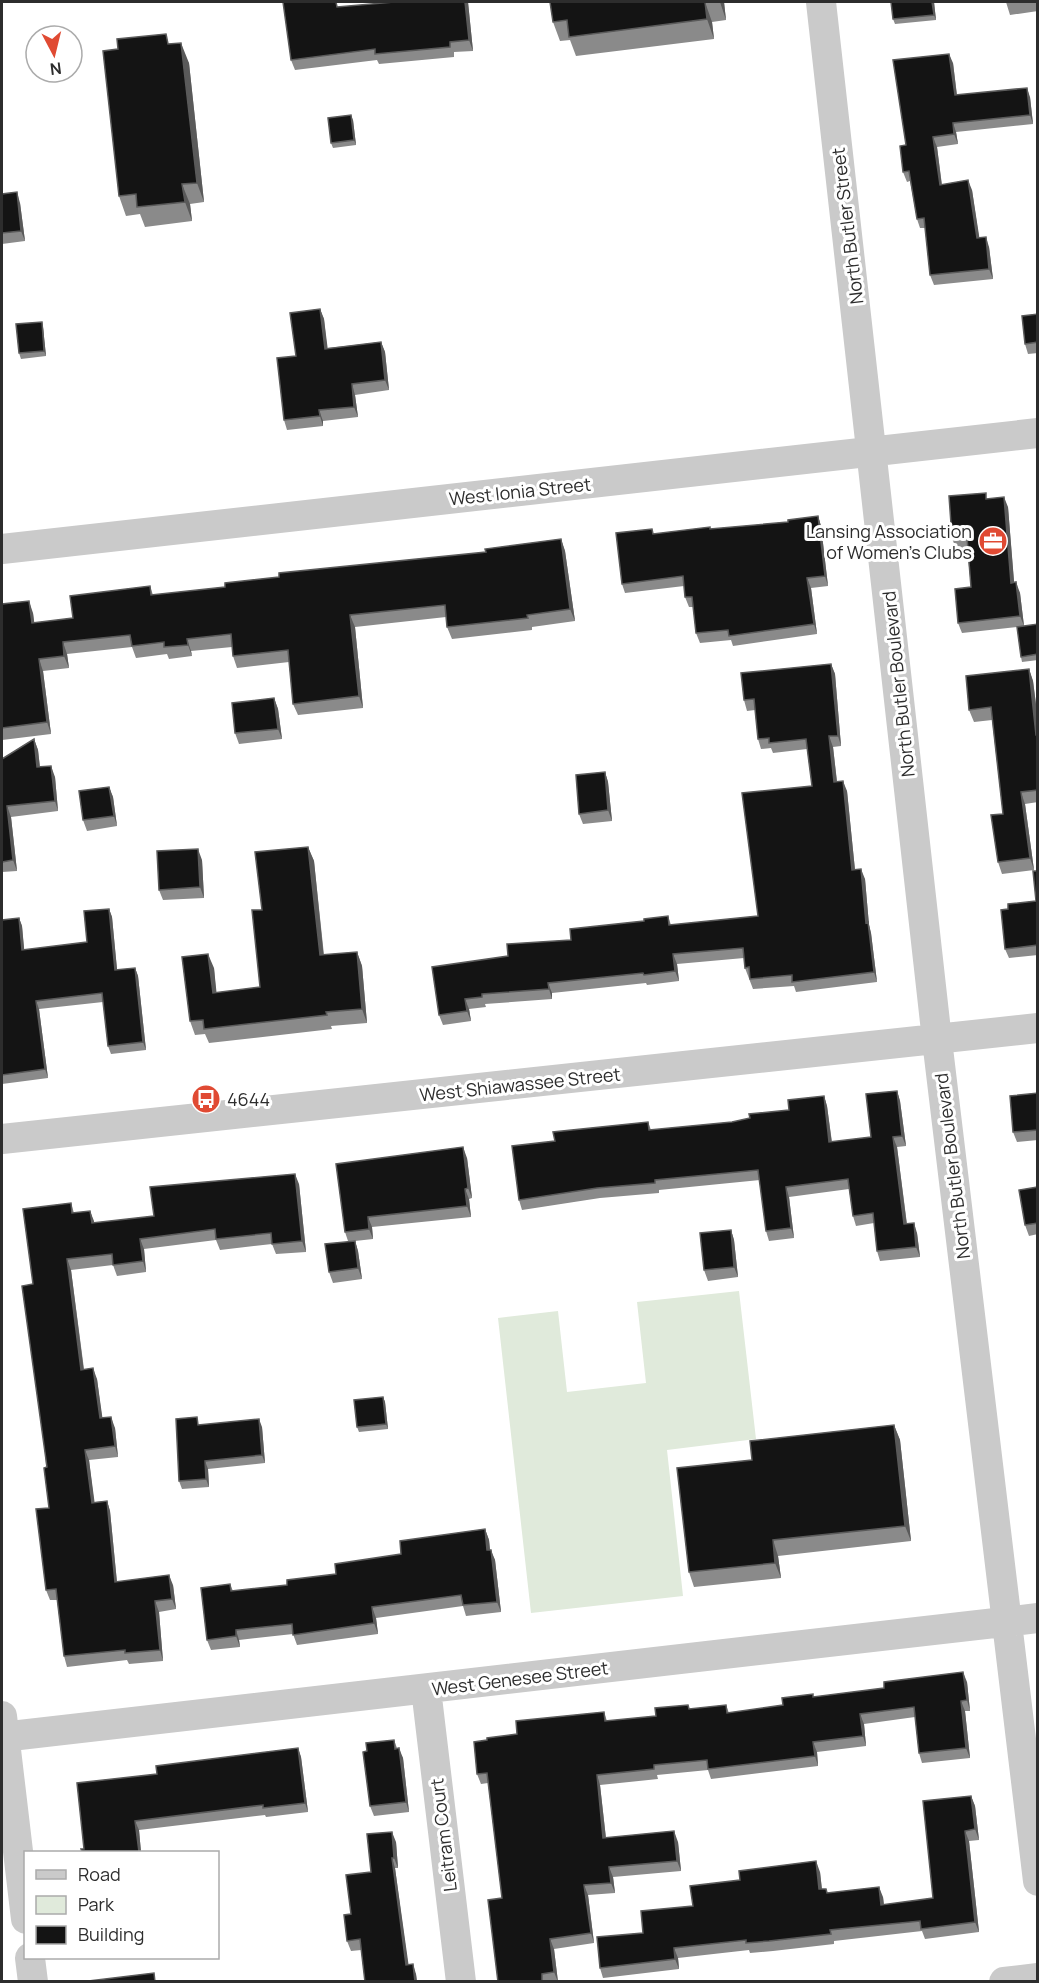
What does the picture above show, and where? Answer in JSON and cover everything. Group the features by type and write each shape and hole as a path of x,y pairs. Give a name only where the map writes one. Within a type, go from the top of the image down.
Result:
{"street":[{"name":"North Butler Street","path":"821,2 872,451"},
{"name":"West Ionia Street","path":"2,549 1038,433"},
{"name":"North Butler Boulevard","path":"872,451 937,1040 1038,1881"},
{"name":"West Shiawassee Street","path":"2,1139 1038,1028"},
{"name":"West Genesee Street","path":"2,1730 426,1689 1038,1618"},
{"name":"Leitram Court","path":"426,1689 461,1982"},
{"path":"2,1730 24,1903"},
{"path":"30,1959 33,1982"},
{"path":"1004,1982 1038,1978"}],"green space":[{"path":"739,1291 756,1439 667,1450 683,1596 531,1613 498,1318 558,1311 567,1392 646,1383 637,1302"}],"building":[{"path":"283,2 336,2 337,7 394,2 465,2 469,40 450,42 450,47 375,54 375,49 291,60"},
{"path":"550,2 705,2 707,19 569,37 567,20 553,22"},
{"path":"891,2 932,2 934,15 893,19"},
{"path":"166,34 168,44 181,43 197,183 182,184 185,202 137,207 136,194 119,196 103,51 118,49 117,39"},
{"path":"949,54 955,95 1027,88 1030,115 953,123 954,134 933,137 940,185 968,180 977,238 986,237 989,269 930,275 924,218 917,219 909,171 903,172 900,146 906,145 893,60"},
{"path":"351,115 354,140 331,143 328,118"},
{"path":"17,192 21,231 2,233 2,194"},
{"path":"320,309 325,349 381,342 385,380 352,384 354,407 319,410 320,416 284,420 277,358 296,356 290,313"},
{"path":"1038,314 1038,342 1025,344 1022,316"},
{"path":"42,322 44,351 19,353 16,324"},
{"path":"986,493 986,499 1004,497 1011,583 1016,582 1020,616 958,623 955,589 971,587 967,537 952,538 949,496"},
{"path":"818,516 825,576 807,578 814,624 729,636 728,630 696,633 692,597 685,597 683,576 622,584 616,533 652,529 653,534 710,527 710,529 788,522 788,520"},
{"path":"561,539 570,609 527,615 528,618 447,627 445,605 350,615 359,696 293,704 288,650 233,656 231,634 187,639 188,645 164,647 164,642 132,646 130,635 63,642 64,656 39,659 47,722 2,728 2,604 29,601 32,623 73,618 70,596 150,586 151,595 225,587 225,583 279,577 279,573 486,552 485,549"},
{"path":"1038,624 1038,654 1021,657 1017,627"},
{"path":"831,664 838,736 829,736 834,782 843,781 852,870 861,869 866,923 868,922 874,972 792,982 792,975 750,979 749,967 745,968 743,948 673,954 675,971 548,983 549,989 482,994 482,997 465,999 467,1011 439,1015 432,967 508,956 507,944 571,940 570,929 644,921 644,919 668,916 669,925 758,916 742,793 812,786 806,739 769,743 769,738 758,739 754,699 744,700 741,673"},
{"path":"1029,669 1036,735 1038,735 1038,790 1021,792 1030,858 998,862 991,815 1003,814 991,707 969,710 966,676"},
{"path":"274,698 278,729 235,733 232,703"},
{"path":"34,739 37,767 51,766 55,801 7,806 13,860 2,862 2,759"},
{"path":"605,772 608,810 579,814 576,775"},
{"path":"109,787 114,816 83,820 79,791"},
{"path":"308,847 320,955 357,952 362,1009 204,1029 203,1020 190,1021 182,957 208,954 213,993 260,987 252,910 262,910 255,852"},
{"path":"198,849 200,887 159,890 157,851"},
{"path":"1033,871 1038,871 1038,945 1005,949 1001,910 1008,909 1008,904 1036,901"},
{"path":"109,909 115,970 135,968 143,1042 108,1046 102,993 36,1001 45,1069 2,1075 2,920 19,918 22,950 87,942 84,911"},
{"path":"897,1091 902,1136 893,1137 904,1224 914,1223 916,1247 877,1251 873,1213 853,1216 848,1179 786,1187 791,1228 766,1231 758,1170 655,1180 655,1183 597,1188 519,1200 512,1146 555,1141 553,1132 648,1122 649,1130 732,1122 750,1118 749,1114 789,1110 788,1100 824,1096 829,1142 871,1137 866,1094"},
{"path":"1038,1093 1038,1130 1013,1132 1010,1096"},
{"path":"463,1147 468,1188 465,1189 467,1206 368,1217 369,1229 345,1232 336,1164"},
{"path":"295,1174 302,1241 272,1244 271,1233 216,1239 215,1229 140,1239 143,1261 113,1265 112,1254 67,1259 81,1370 93,1368 100,1418 111,1417 115,1446 85,1450 92,1503 107,1501 115,1582 169,1575 172,1599 155,1601 160,1650 125,1653 125,1650 64,1656 56,1589 46,1590 36,1509 49,1508 44,1468 47,1467 22,1286 33,1284 23,1209 71,1203 72,1213 90,1211 92,1223 154,1216 150,1187"},
{"path":"1038,1187 1038,1223 1025,1225 1019,1190"},
{"path":"731,1230 734,1267 704,1270 700,1233"},
{"path":"355,1241 358,1268 329,1272 325,1244"},
{"path":"383,1397 386,1424 357,1427 354,1400"},
{"path":"197,1417 198,1425 259,1419 262,1455 205,1461 206,1479 179,1481 176,1419"},
{"path":"894,1425 905,1526 773,1540 775,1563 689,1572 677,1468 752,1460 750,1441"},
{"path":"485,1529 487,1550 491,1550 497,1602 463,1605 461,1595 372,1607 374,1623 293,1635 292,1624 236,1630 236,1636 207,1640 201,1588 230,1584 231,1591 287,1585 287,1580 336,1574 335,1564 401,1554 400,1541"},
{"path":"963,1672 967,1700 961,1701 966,1748 919,1753 914,1707 860,1714 863,1736 813,1742 815,1756 708,1769 707,1760 654,1765 654,1769 597,1775 603,1838 674,1831 677,1861 609,1867 611,1883 584,1885 591,1933 550,1939 554,1972 542,1974 542,1982 498,1982 488,1900 502,1898 487,1773 477,1774 474,1742 517,1734 516,1721 604,1712 605,1721 656,1716 655,1708 688,1705 689,1709 726,1705 727,1713 783,1705 782,1698 813,1694 813,1697 884,1688 884,1682"},
{"path":"394,1740 395,1749 399,1748 406,1802 370,1806 363,1752 367,1751 366,1743"},
{"path":"298,1748 305,1803 263,1808 263,1805 135,1821 139,1851 82,1851 81,1849 84,1849 77,1783 157,1774 156,1766"},
{"path":"971,1796 975,1829 965,1831 975,1922 921,1929 920,1921 830,1930 831,1934 769,1941 746,1943 746,1940 674,1948 675,1959 600,1968 597,1937 643,1933 641,1911 693,1906 690,1886 740,1880 739,1871 816,1861 819,1889 826,1889 827,1893 879,1887 881,1905 933,1898 923,1801"},
{"path":"392,1832 394,1858 392,1858 406,1965 413,1964 415,1982 365,1982 360,1939 347,1941 344,1915 351,1914 346,1875 371,1872 367,1834"},
{"path":"154,1973 155,1982 89,1982 89,1981"}],"place":[{"name":"Lansing Association of Women's Clubs","path":"993,541"},
{"name":"4644","path":"206,1099"}]}
